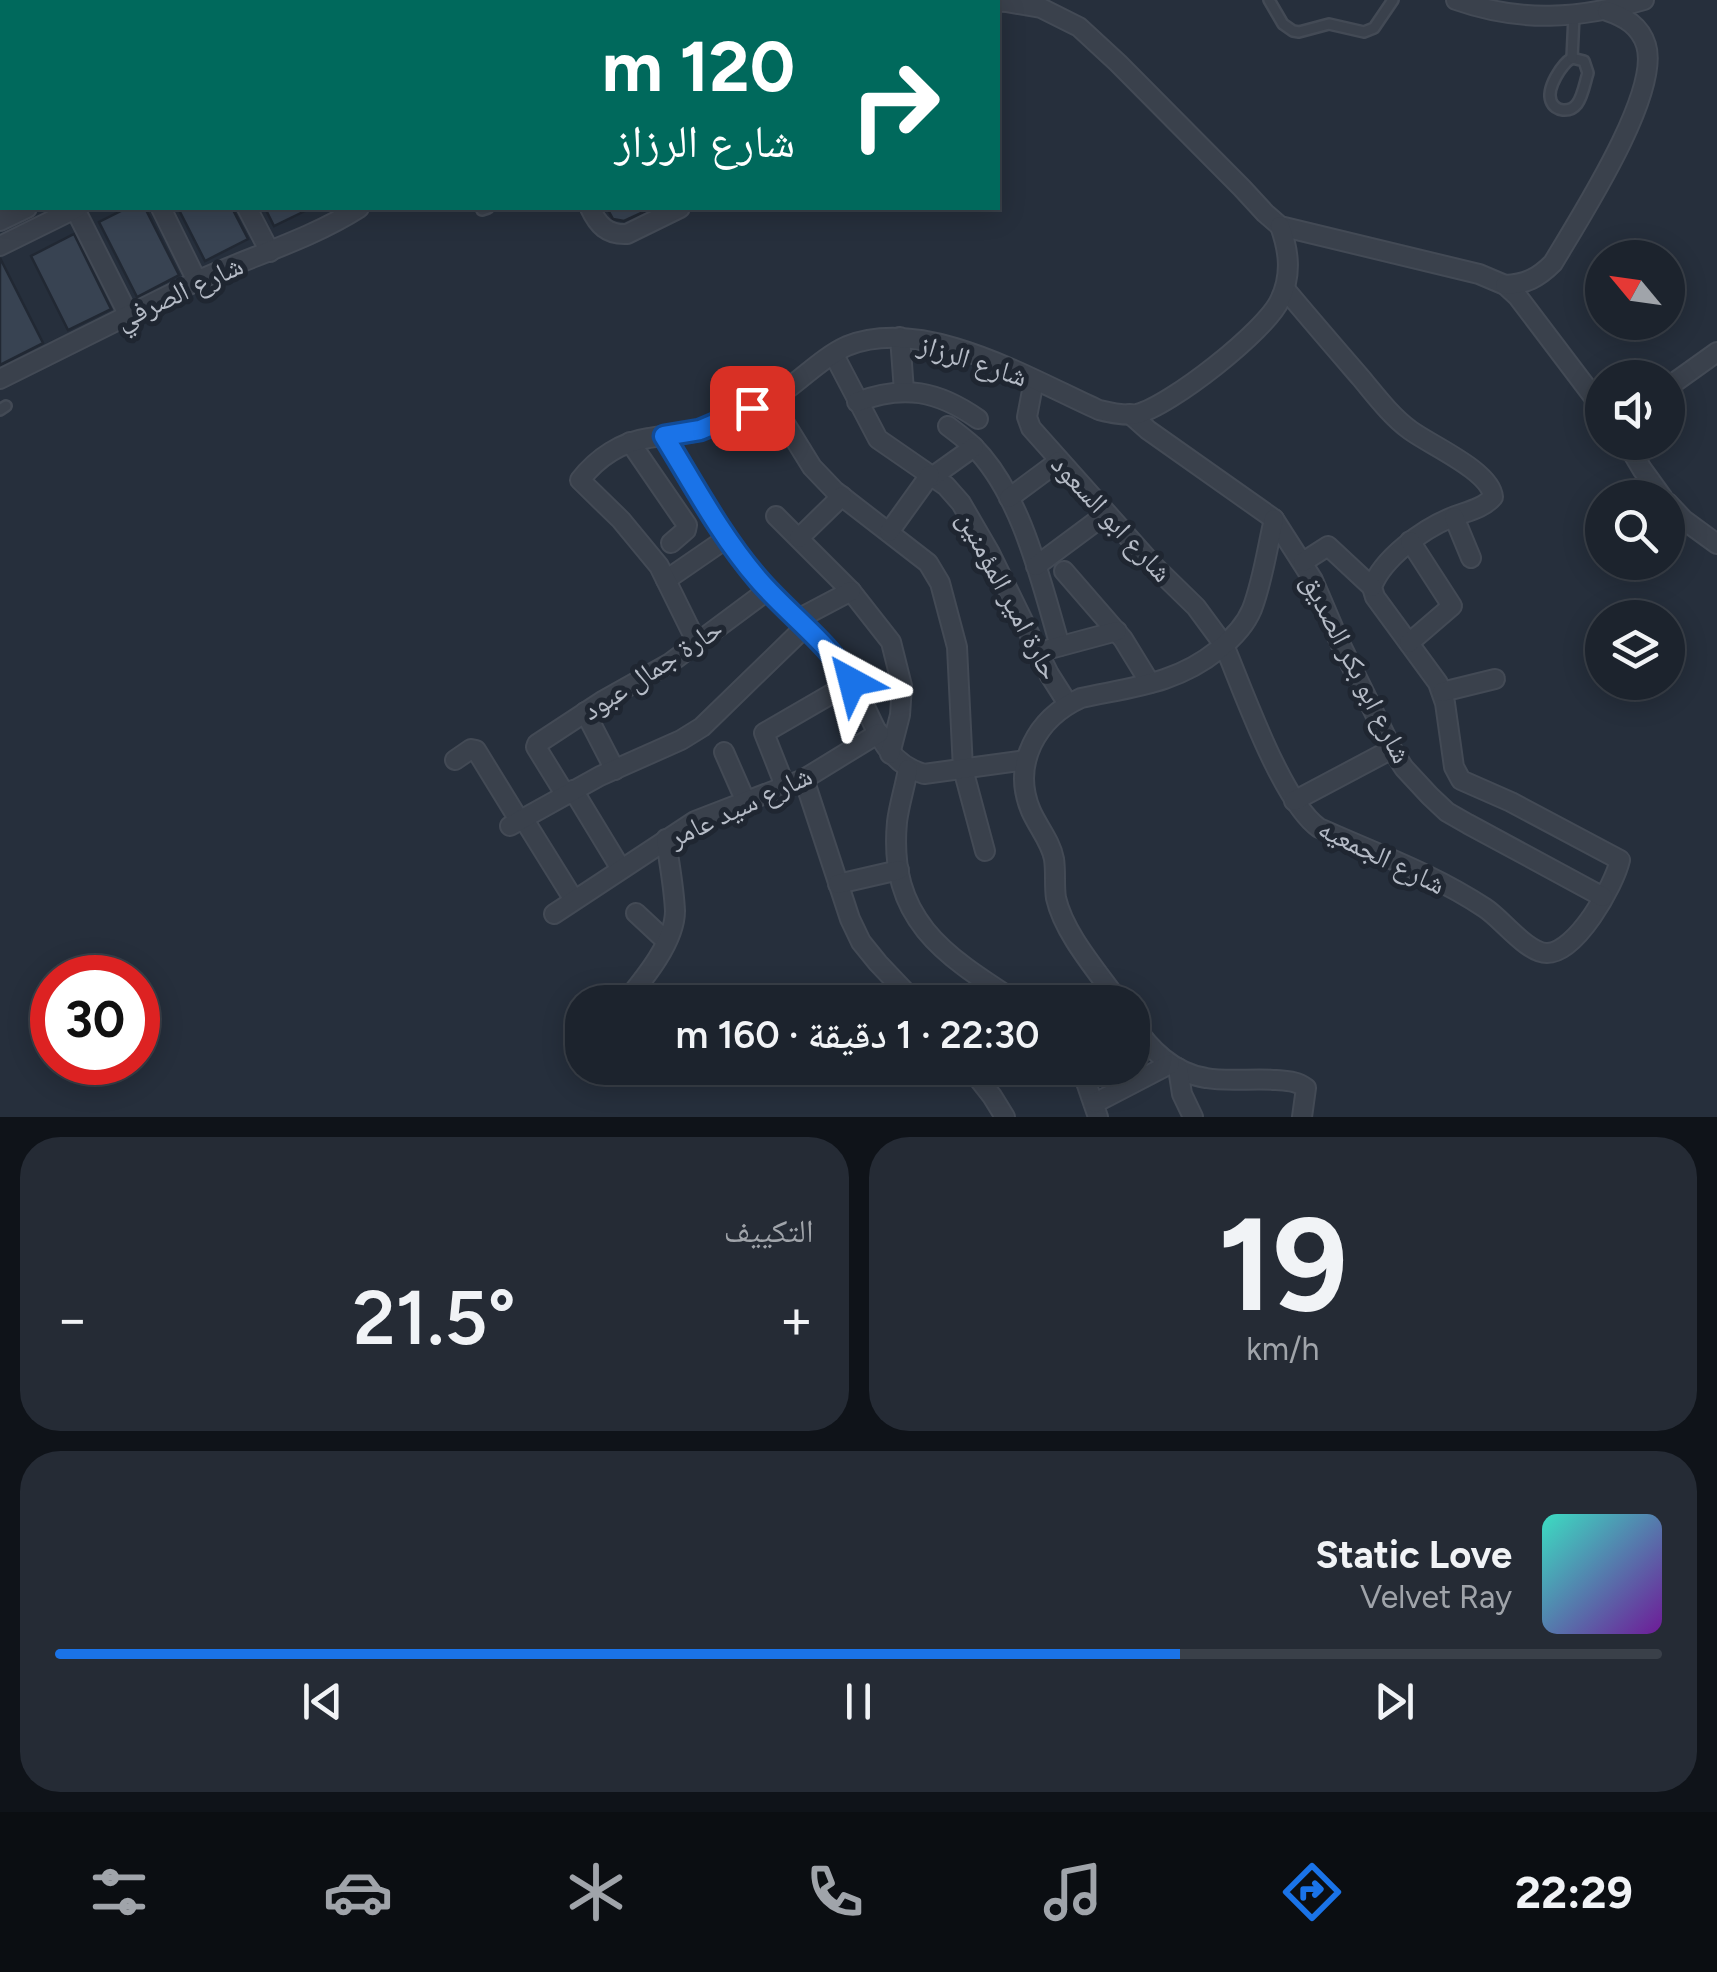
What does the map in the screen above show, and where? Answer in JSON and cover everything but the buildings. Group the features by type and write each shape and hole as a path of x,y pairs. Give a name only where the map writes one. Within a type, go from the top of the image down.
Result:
{"street":[{"path":"1456,0 1498,12 1541,8 1574,16 1644,0"},
{"path":"1000,2 1042,8 1079,27 1280,226 1288,257 1285,288 1275,310 1180,394 1130,414"},
{"path":"1504,284 1523,284 1540,276 1554,262 1634,115 1648,64 1646,45 1638,29 1624,16 1607,11"},
{"path":"0,221 23,210"},
{"path":"2,240 71,210"},
{"path":"77,210 128,314"},
{"path":"162,210 198,281"},
{"path":"248,210 270,252"},
{"path":"591,210 602,227 618,234 627,234 676,210"},
{"name":"شارع الصرفي","path":"0,379 198,281 270,252 347,211"},
{"path":"1280,226 1480,274 1504,284 1585,386"},
{"path":"1285,288 1386,408 1492,488 1493,497 1488,504 1454,516 1410,541 1375,578 1372,588"},
{"path":"900,338 904,391"},
{"name":"شارع الرزاز","path":"666,580 621,520 580,480 588,469 610,451 630,442 700,430 770,399 846,347 900,338 936,344 990,360 1099,410 1130,414"},
{"path":"1685,375 1717,352"},
{"name":"حارة امير المؤمنين","path":"834,355 878,439 946,486 966,512 1068,704"},
{"name":"شارع ابو السعود","path":"1034,380 1026,416 1028,424 1106,514 1196,606 1224,645"},
{"path":"857,402 904,391 931,394 978,419"},
{"path":"770,399 812,468 928,563 940,583 958,647 963,769 985,851"},
{"name":"شارع ابو بكر الصديق","path":"1130,414 1162,441 1274,518 1303,562 1392,749 1404,768 1447,812 1603,897"},
{"path":"948,426 974,447 1009,498 1036,566 1060,646"},
{"path":"664,436 727,538 768,590 802,622 852,682 890,754 908,770 924,774 1026,760"},
{"path":"630,442 687,525 671,543"},
{"path":"890,532 931,476 974,447"},
{"path":"1009,498 1059,461"},
{"path":"800,538 842,496"},
{"path":"1036,566 1106,514"},
{"path":"776,516 851,591 891,642 902,686 900,715 890,754"},
{"path":"1454,516 1471,558"},
{"path":"1107,985 1068,928 1056,898 1054,860 1024,785 1032,742 1053,714 1068,704 1184,673 1237,633 1251,613 1274,518"},
{"path":"1685,521 1717,544"},
{"path":"697,643 666,580 727,538"},
{"path":"1409,643 1452,606 1410,541"},
{"path":"1303,562 1328,546 1372,588 1442,692 1456,775 1465,783 1511,802 1617,857 1620,864 1603,897"},
{"path":"1064,571 1117,632 1150,683"},
{"name":"حارة جمال عبود","path":"569,792 536,746 604,700 670,663 768,590"},
{"path":"517,821 702,727 802,622 851,591"},
{"path":"1037,652 1117,632"},
{"name":"شارع الجمعيه","path":"1224,645 1259,728 1308,821 1396,860 1472,900 1539,952 1559,951 1568,945 1603,897"},
{"path":"1442,692 1496,679"},
{"path":"785,786 764,733 852,682"},
{"path":"585,712 615,770"},
{"name":"شارع سيد عامر","path":"554,914 695,820 804,779 879,734"},
{"path":"455,760 474,749 517,821 574,900"},
{"path":"1294,800 1392,749"},
{"path":"724,752 746,802"},
{"path":"908,770 896,856 903,890 918,924 945,952 993,985"},
{"path":"804,779 850,920 862,942 899,985"},
{"path":"569,792 621,868"},
{"path":"638,985 666,941 675,916 666,839"},
{"path":"838,884 899,870"},
{"path":"636,913 666,941"},
{"path":"1150,1047 1174,1066 1209,1079 1298,1082 1306,1088 1302,1117"},
{"path":"1087,1085 1096,1110 1174,1066"},
{"path":"1174,1066 1193,1117"},
{"path":"983,1085 1005,1117"}],"lane":[{"path":"1269,0 1283,24 1293,31 1335,24 1364,32 1374,28 1393,0"},
{"path":"1572,58 1574,16"},
{"path":"1572,58 1584,61 1588,72 1579,102 1567,111 1560,110 1553,106 1550,92 1566,61 1572,58"}],"route":[{"path":"752,408 700,430 664,436 741,558 823,645 852,682"}]}
